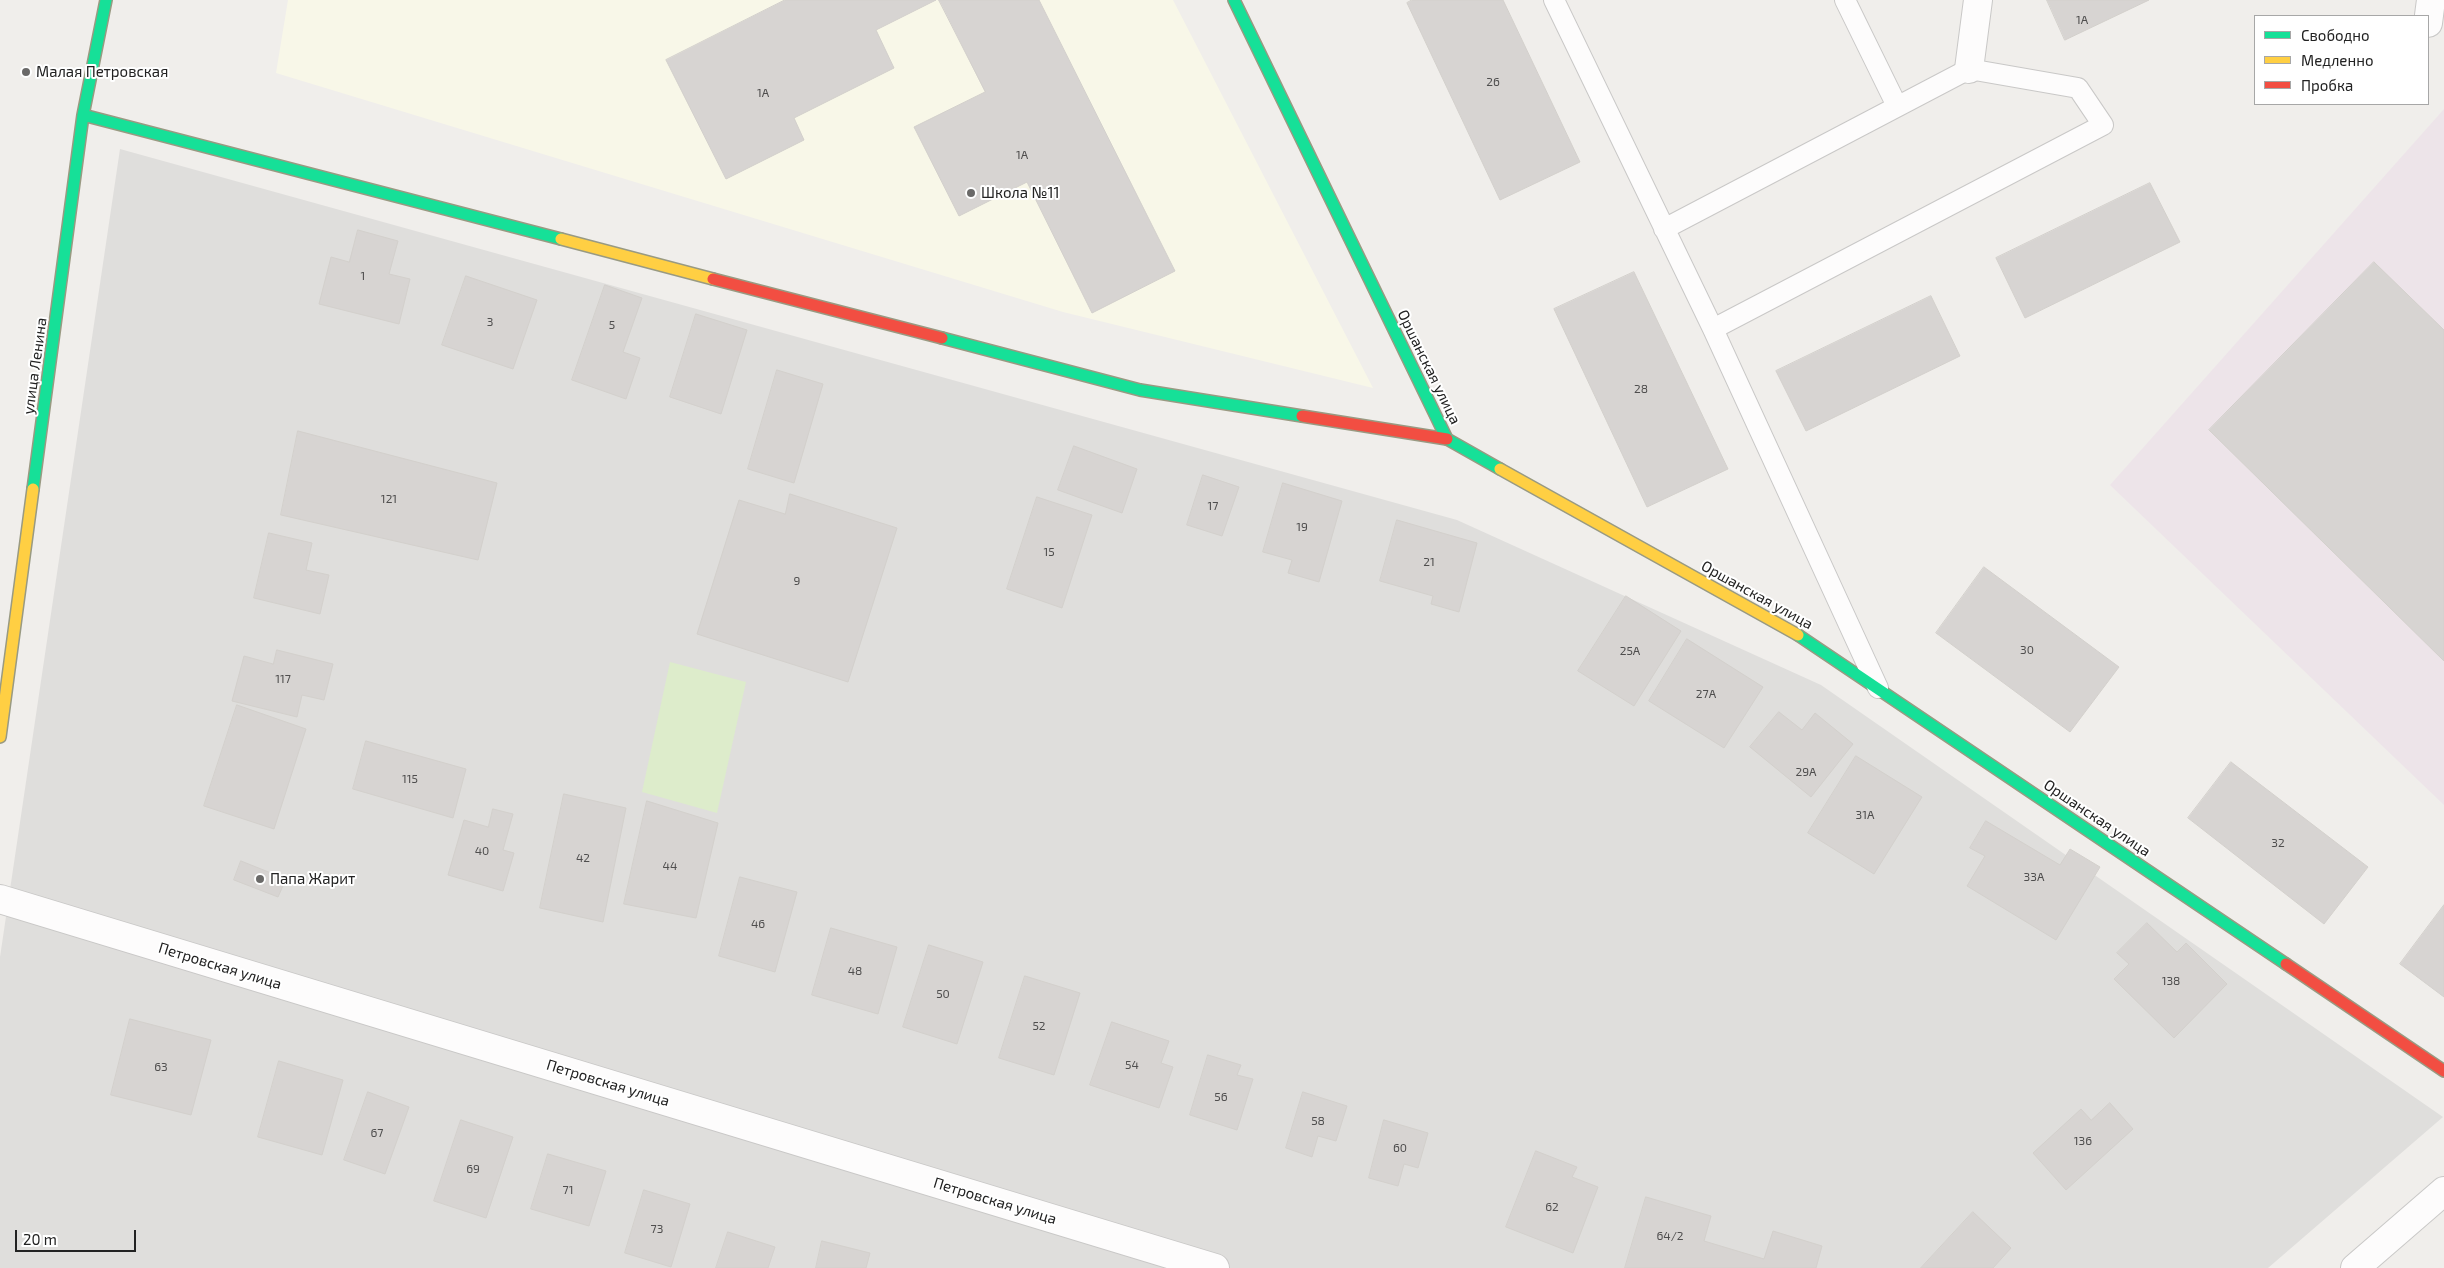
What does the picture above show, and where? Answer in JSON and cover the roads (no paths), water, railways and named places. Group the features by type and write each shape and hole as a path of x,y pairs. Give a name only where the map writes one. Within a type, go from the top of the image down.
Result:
{"street":[{"name":"улица Ленина","path":"0,737 83,115 106,0"},
{"name":"Оршанская улица","path":"1234,0 1447,439 1810,642 2444,1071"},
{"path":"1969,69 1978,0"},
{"path":"2429,15 2431,0"},
{"path":"83,115 1140,390 1447,439"},
{"name":"Петровская улица","path":"0,899 1215,1268"},
{"path":"2355,1268 2444,1191"}],"lane":[{"path":"1554,0 1713,329 1878,688"},
{"path":"1845,0 1897,106"},
{"path":"1664,229 1969,69 2078,88 2103,125 1713,329"}],"place":[{"name":"Малая Петровская","path":"26,72"},
{"name":"Школа №11","path":"971,193"},
{"name":"Папа Жарит","path":"260,879"}]}
